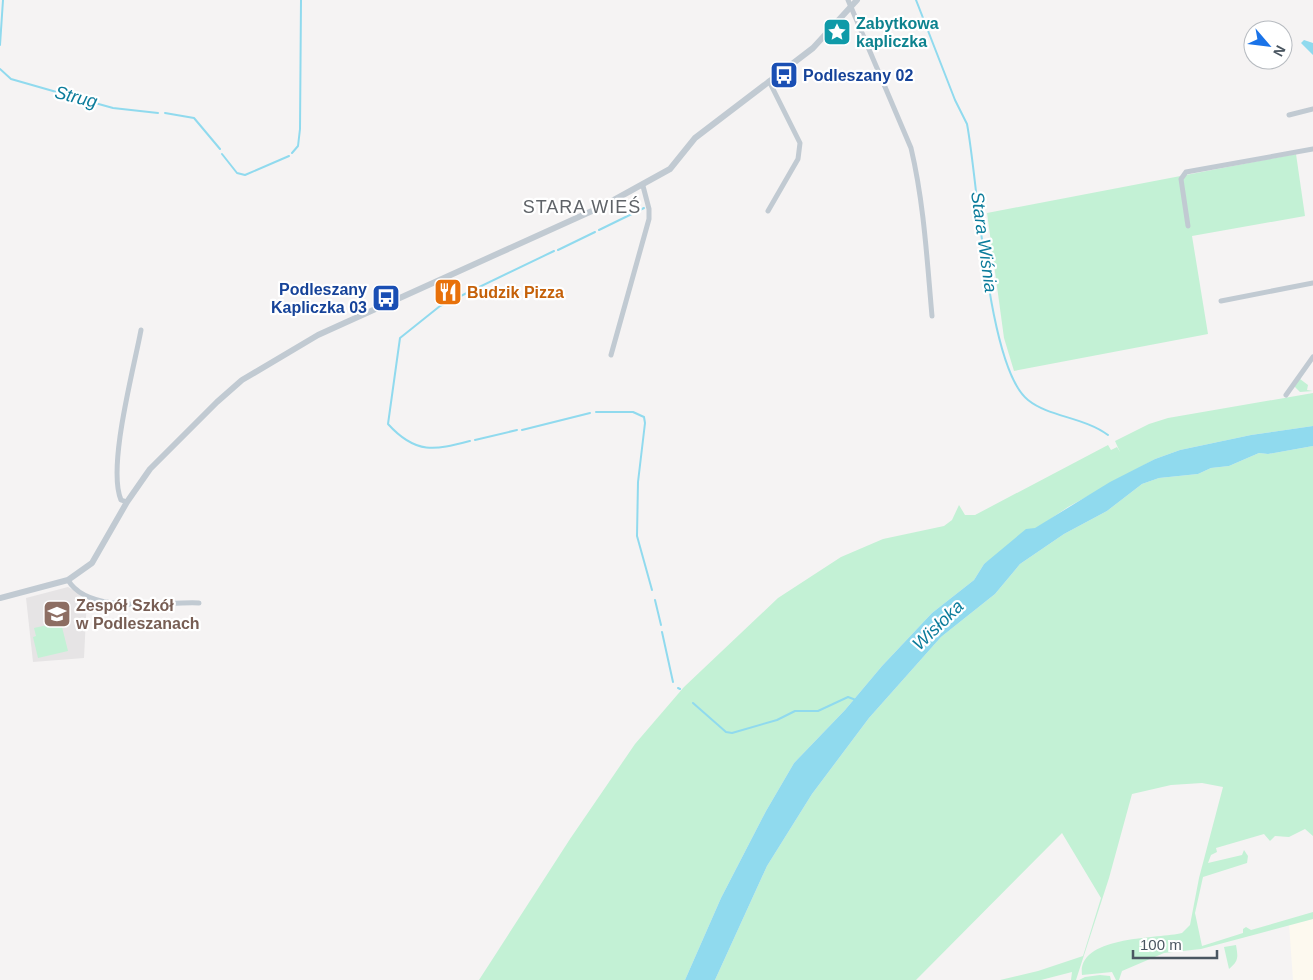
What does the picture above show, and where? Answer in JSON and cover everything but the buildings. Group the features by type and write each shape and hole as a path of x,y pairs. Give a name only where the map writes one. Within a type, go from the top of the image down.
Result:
{"street":[{"path":"0,598 68,580 92,563 127,502 150,469 230,390 257,371 318,336 643,186 670,169 695,138 825,37 849,3 857,0"},
{"path":"849,3 911,148 917,173 924,228 932,316"},
{"path":"768,212 798,159 800,143 769,81"},
{"path":"1290,115 1313,109"},
{"path":"1188,226 1181,178 1186,172 1313,149"},
{"path":"611,355 649,219 649,209 643,186"},
{"path":"1221,300 1313,283"},
{"path":"127,502 121,500 116,488 117,464 140,330"},
{"path":"1286,395 1313,357"},
{"path":"68,580 89,596 108,602 149,606 182,602 199,603"}],"shaded area":[{"name":"Zespół Szkół w Podleszanach","path":"68,587 87,598 84,658 33,662 26,598"},
{"path":"1313,919 1313,980 1293,980 1289,924"}],"green space":[{"path":"1296,154 1305,216 1192,236 1208,334 1014,371 1004,338 987,213"},
{"path":"1313,360 1300,379 1308,385 1307,390 1313,391 1300,392 1294,386"},
{"path":"1313,393 1313,426 1251,435 1180,450 1155,459 1068,507 984,564 974,580 932,613 882,666 845,710 794,763 766,811 721,898 685,980 479,980 570,839 635,744 684,687 778,598 841,557 883,539 944,526 952,520 959,505 965,515 975,515 1108,445 1111,450 1117,447 1120,452 1115,441 1149,424 1168,418"},
{"path":"1313,446 1313,836 1305,829 1289,837 1275,836 1270,841 1264,834 1216,848 1217,852 1211,855 1208,863 1242,855 1244,850 1248,856 1247,863 1203,877 1195,913 1202,946 1243,933 1243,929 1246,927 1251,930 1313,912 1313,919 1201,949 1164,953 1122,971 1119,980 1116,980 1112,972 1082,975 1084,962 1092,952 1122,941 1182,933 1190,925 1199,878 1223,787 1202,783 1171,785 1132,794 1109,878 1076,980 1071,980 1072,972 1041,980 1000,980 1038,971 1083,956 1101,898 1062,833 916,980 715,980 767,866 812,794 869,718 941,637 995,594 1020,564 1064,534 1107,511 1142,484 1159,478 1198,474 1211,468 1229,466 1259,453 1268,454"},
{"path":"60,619 68,651 38,658 33,637 36,636 34,628 52,624 52,620"},
{"path":"1236,945 1237,958 1235,964 1229,969 1224,947"},
{"path":"1110,976 1111,980 1079,980 1085,977"}],"water":[{"path":"1304,40 1313,43 1313,55 1301,43"},
{"name":"Wisłoka","path":"1313,426 1313,446 1268,454 1259,453 1229,466 1211,468 1198,474 1159,478 1142,484 1107,511 1064,534 1020,564 995,594 941,637 869,718 812,794 767,866 715,980 685,980 721,898 766,811 794,763 845,710 882,666 932,613 974,580 984,564 1026,529 1035,528 1110,482 1155,459 1180,450 1251,435"}],"waterway":[{"name":"Strug","path":"0,45 3,0"},
{"name":"Strug","path":"292,153 298,146 300,129 301,0"},
{"name":"Stara Wiśnia","path":"916,0 955,100 967,124 986,271 1003,351 1014,381 1028,400 1036,406 1088,424 1108,435"},
{"name":"Strug","path":"0,69 11,79 95,103 113,108 158,113"},
{"name":"Strug","path":"165,113 194,118 220,149"},
{"name":"Strug","path":"222,154 237,173 245,175 289,156"},
{"path":"599,230 644,208"},
{"path":"558,250 595,232"},
{"path":"470,441 436,448 426,448 408,441 388,424 400,338 440,306 554,251"},
{"path":"596,412 633,412 644,417 645,423 638,482 637,536 652,590"},
{"path":"522,430 590,413"},
{"path":"475,440 517,430"},
{"path":"655,600 661,625"},
{"path":"662,632 673,682"},
{"path":"693,703 726,732 732,733 777,720 795,711 818,711 848,697 856,700"}],"place":[{"name":"Zabytkowa kapliczka","path":"837,32"},
{"name":"Podleszany 02","path":"784,75"},
{"name":"Budzik Pizza","path":"448,292"},
{"name":"Podleszany Kapliczka 03","path":"386,298"},
{"name":"Zespół Szkół w Podleszanach","path":"57,614"}],"district":[{"name":"STARA WIEŚ","path":"582,207"}]}
